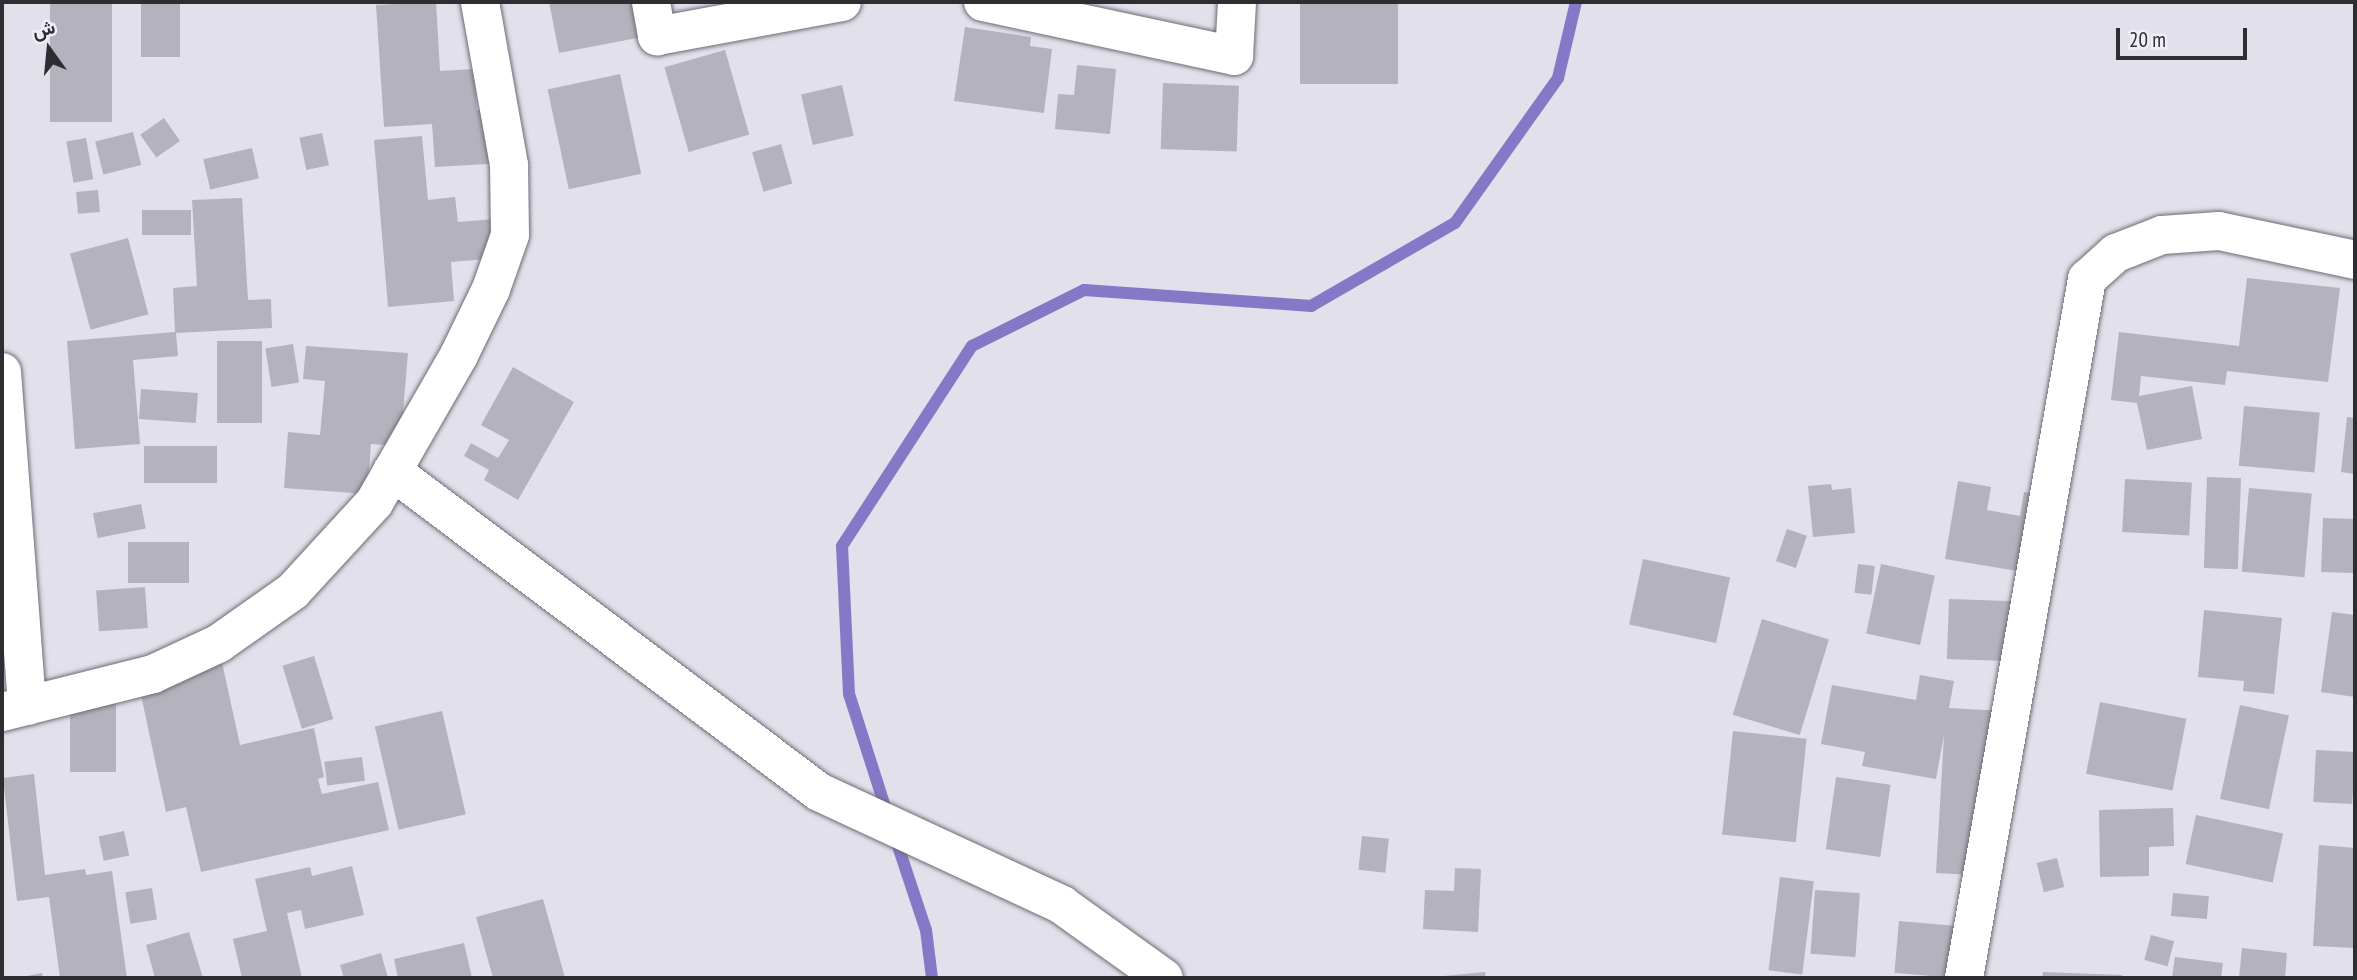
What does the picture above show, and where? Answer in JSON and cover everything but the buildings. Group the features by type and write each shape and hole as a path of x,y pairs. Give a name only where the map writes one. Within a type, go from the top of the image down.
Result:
{"street":[{"path":"2,372 14,709 153,674 218,645 293,591 374,503 459,355 491,289 510,235 509,165 480,2"},
{"path":"651,2 657,36 842,2"},
{"path":"983,2 1234,56 1237,2"},
{"path":"1964,978 2087,279 2116,253 2162,235 2219,231 2355,260"},
{"path":"392,471 819,792 943,852 1062,905 1164,978"}],"waterway":[{"path":"888,816 849,694 842,546 972,346 1084,290 1311,306 1455,223 1558,78 1576,2"},
{"path":"895,837 926,930 932,978"}]}
